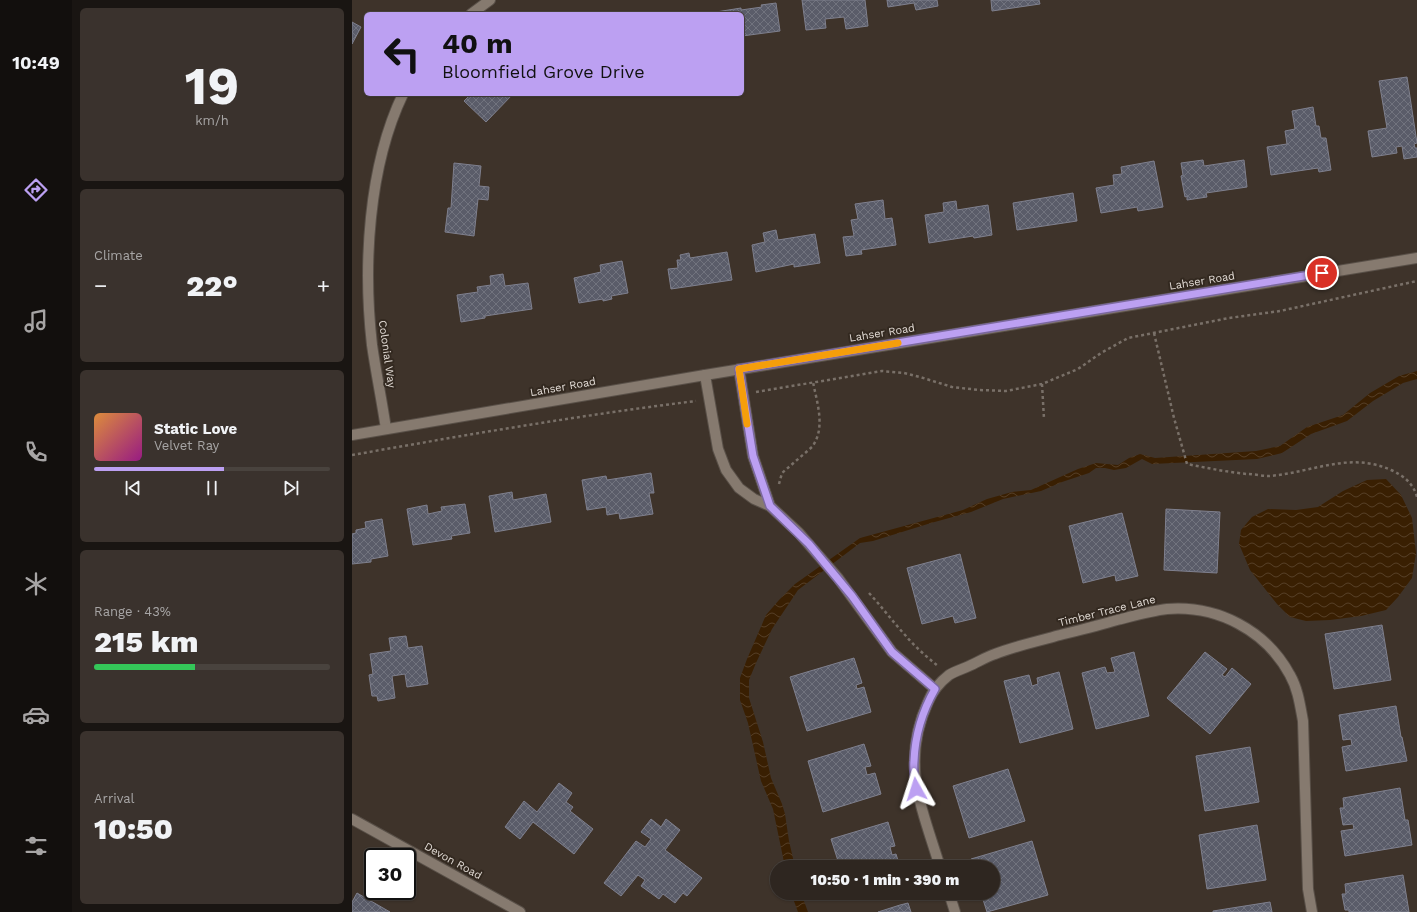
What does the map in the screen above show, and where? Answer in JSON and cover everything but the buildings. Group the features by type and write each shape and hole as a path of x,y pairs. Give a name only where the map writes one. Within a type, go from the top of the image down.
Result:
{"street":[{"path":"474,12 490,0"},
{"name":"Colonial Way","path":"386,429 372,346 368,264 371,224 380,164 388,135 402,96"},
{"name":"Lahser Road","path":"352,435 739,369 1417,258"},
{"path":"739,369 753,456 770,506"},
{"path":"705,375 718,449 726,470 739,488 754,499 770,506 809,544 838,578 892,652 935,689"},
{"name":"Timber Trace Lane","path":"938,860 916,789 914,761 922,718 928,701 935,689 950,675 995,654 1137,615 1166,609 1188,608 1208,611 1225,617 1243,625 1260,637 1276,655 1290,675 1299,697 1304,736 1308,889 1312,912"},
{"name":"Devon Road","path":"352,820 520,912"},
{"path":"951,900 955,912"}],"path":[{"path":"754,392 882,371 915,375 952,387 1006,391 1042,384 1078,369 1101,352 1128,338 1229,318 1280,311 1417,281"},
{"path":"1154,333 1174,418 1187,464 1228,472 1268,476 1342,462 1368,462 1383,466 1402,475 1415,489 1417,497"},
{"path":"779,486 779,480 782,473 812,447 820,431 813,382"},
{"path":"1042,384 1044,419"},
{"path":"352,455 567,419 676,402 695,401"},
{"path":"867,592 881,605 905,636 950,675"}],"water":[{"path":"1417,371 1417,379 1403,383 1373,401 1347,421 1311,434 1282,453 1257,459 1152,464 1142,459 1126,468 1114,470 1096,468 1089,473 1041,491 1003,499 971,512 873,541 860,543 798,590 772,629 749,680 749,698 763,742 771,778 785,814 793,860 784,860 773,809 761,781 748,723 740,700 740,678 766,615 795,584 860,538 963,510 987,499 1012,492 1031,490 1078,469 1096,463 1118,465 1129,458 1140,454 1155,458 1256,451 1280,446 1307,427 1343,415 1370,393 1399,376"},
{"path":"1386,479 1401,495 1412,518 1416,553 1412,578 1386,610 1361,616 1330,620 1306,621 1290,617 1277,604 1250,570 1239,544 1241,530 1252,517 1268,509 1296,510 1318,507 1343,491 1367,480"},
{"path":"794,900 804,900 808,912 798,912"}],"slow traffic":[{"path":"747,424 739,369 898,343"}],"route":[{"path":"916,789 914,761 917,739 928,701 935,689 892,652 838,578 799,533 770,506 753,456 739,369 1322,273"}]}
